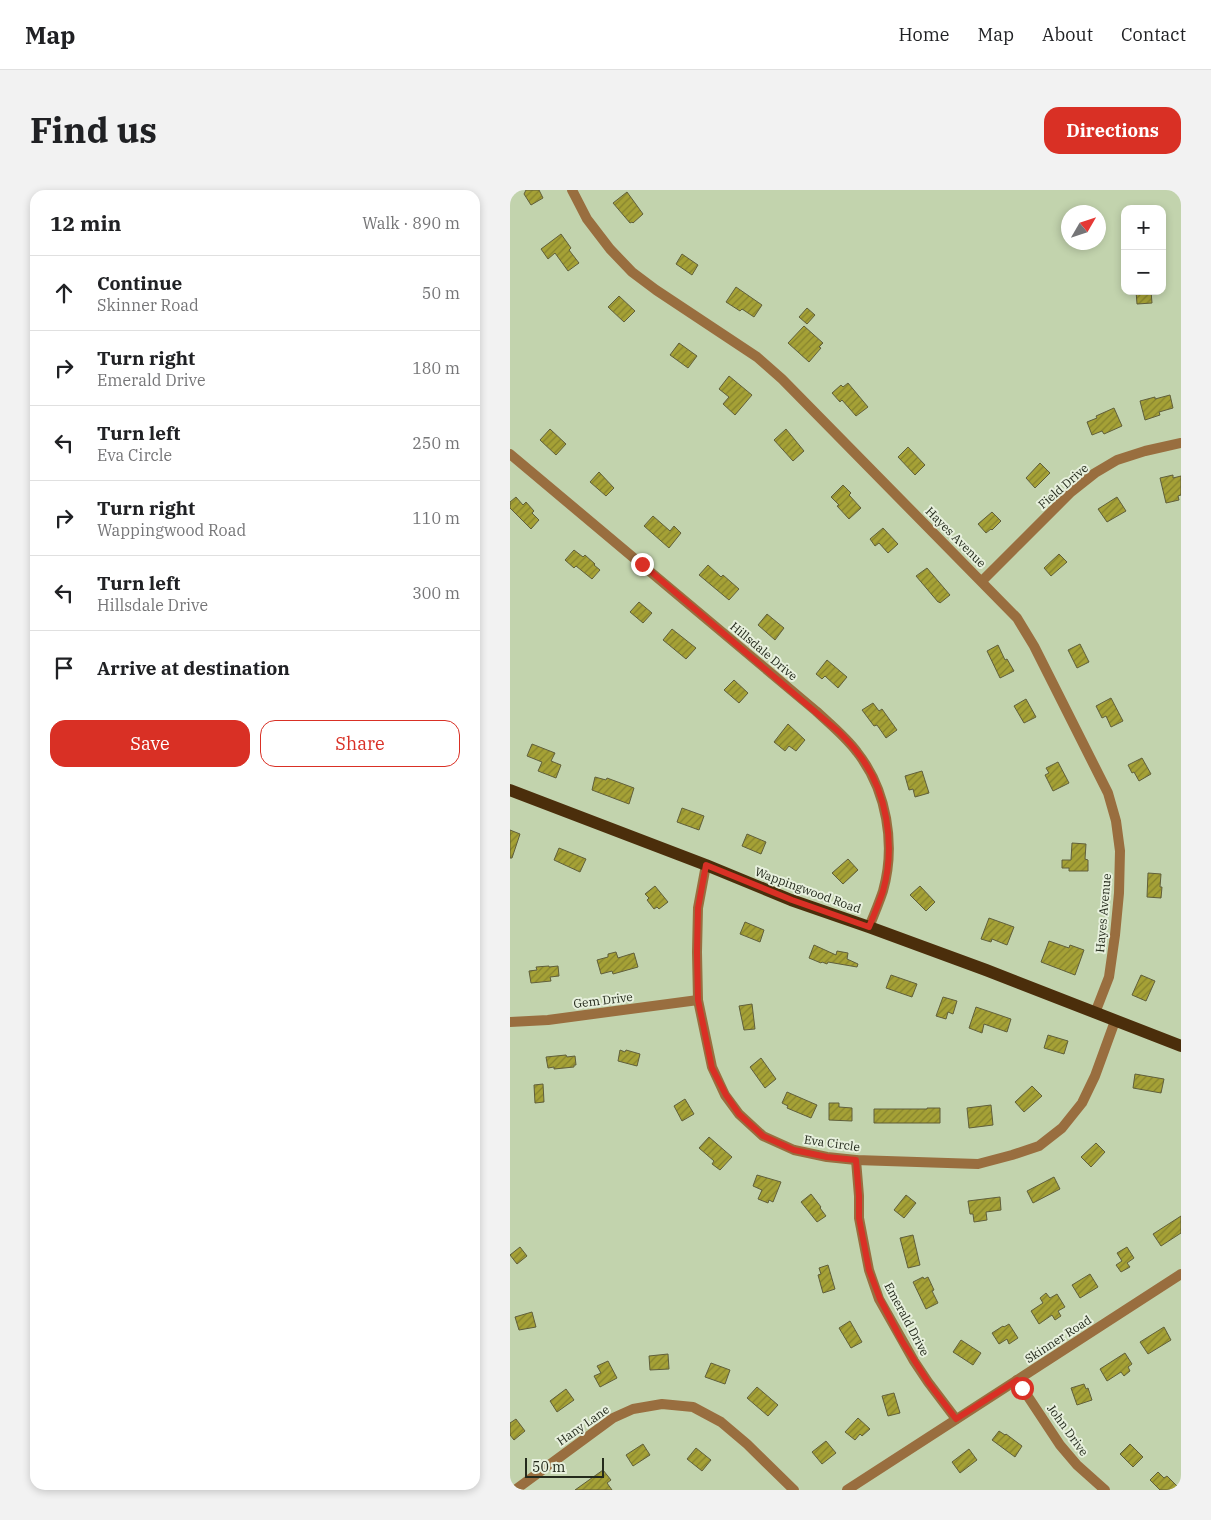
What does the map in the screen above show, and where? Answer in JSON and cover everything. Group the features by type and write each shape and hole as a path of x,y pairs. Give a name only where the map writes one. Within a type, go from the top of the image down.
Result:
{"main road":[{"name":"Wappingwood Road","path":"510,790 792,900 986,970 1181,1046"}],"street":[{"name":"Hayes Avenue","path":"572,190 587,219 610,249 632,272 756,357 782,379 1017,618 1034,646 1108,793 1116,821 1120,851 1119,893 1115,934 1109,977 1095,1013"},
{"name":"Field Drive","path":"982,581 1071,492 1095,473 1117,460 1181,442"},
{"name":"Hillsdale Drive","path":"510,454 816,711 858,752 873,779 885,810 889,839 887,871 883,890 869,927"},
{"name":"Eva Circle","path":"706,865 698,908 698,1000 712,1068 726,1095 739,1114 763,1136 794,1150 827,1157 856,1160 978,1164 1039,1146 1062,1128 1082,1103 1095,1076 1115,1021"},
{"name":"Gem Drive","path":"510,1022 548,1020 698,1000"},
{"name":"Emerald Drive","path":"856,1160 859,1218 869,1270 880,1299 902,1341 923,1375 956,1419"},
{"name":"Skinner Road","path":"847,1490 1181,1274"},
{"name":"John Drive","path":"1017,1380 1060,1444 1077,1465 1105,1490"},
{"name":"Hany Lane","path":"515,1490 613,1418 633,1409 662,1404 693,1407 721,1422 747,1444 794,1490"}],"building":[{"path":"526,190 539,190 543,198 531,205 524,194"},
{"path":"627,192 643,214 633,223 630,223 613,203"},
{"path":"561,234 571,248 569,250 579,263 568,271 555,253 548,259 541,249"},
{"path":"682,254 698,265 692,275 676,264"},
{"path":"736,287 762,305 754,317 726,302"},
{"path":"1136,295 1151,295 1152,303 1137,304"},
{"path":"619,296 635,311 624,322 608,307"},
{"path":"807,308 815,315 807,324 799,317"},
{"path":"804,326 823,343 809,362 788,343"},
{"path":"679,343 697,356 688,368 670,355"},
{"path":"729,376 752,395 735,415 723,404 729,397 719,389"},
{"path":"848,383 868,407 856,416 842,400 840,402 832,393 841,385 843,387"},
{"path":"1170,395 1173,408 1159,412 1160,415 1145,420 1140,401"},
{"path":"1114,408 1122,426 1104,434 1102,431 1092,435 1087,422"},
{"path":"550,429 566,444 556,455 540,440"},
{"path":"786,429 804,451 793,461 774,440"},
{"path":"908,447 925,465 915,475 898,457"},
{"path":"1040,463 1050,473 1035,488 1026,478"},
{"path":"599,472 614,488 606,496 590,482"},
{"path":"1173,475 1173,478 1181,476 1181,495 1178,496 1179,500 1166,503 1160,478"},
{"path":"843,485 861,508 849,519 831,497"},
{"path":"516,497 523,505 526,502 534,511 532,513 539,520 531,529 510,508 510,502"},
{"path":"1117,497 1126,511 1107,522 1098,509"},
{"path":"992,512 1001,521 986,533 978,524"},
{"path":"653,516 670,531 674,526 681,533 669,548 644,526"},
{"path":"883,528 898,544 888,553 879,543 875,546 870,539"},
{"path":"574,550 583,557 585,555 600,570 592,579 565,560"},
{"path":"1059,554 1067,562 1051,576 1044,568"},
{"path":"708,565 721,577 723,575 739,589 729,600 699,575"},
{"path":"927,568 950,595 940,603 916,576"},
{"path":"639,602 652,613 643,623 630,612"},
{"path":"767,614 784,628 775,640 758,625"},
{"path":"672,629 696,648 686,659 663,640"},
{"path":"1080,644 1089,662 1077,668 1068,650"},
{"path":"998,645 1005,660 1007,659 1014,671 1000,678 987,651"},
{"path":"827,660 847,677 838,688 825,676 822,679 816,674"},
{"path":"734,680 748,693 739,703 724,690"},
{"path":"1111,698 1123,721 1111,727 1106,716 1102,718 1096,706"},
{"path":"1026,699 1036,717 1024,723 1014,706"},
{"path":"873,703 879,711 882,709 897,730 886,738 877,725 874,726 862,710"},
{"path":"788,724 805,740 796,751 789,746 785,751 774,742"},
{"path":"532,744 555,753 551,761 561,765 556,778 538,771 542,762 527,756"},
{"path":"1142,758 1151,774 1139,781 1128,765"},
{"path":"1058,762 1069,783 1053,791 1045,775 1049,773 1046,768"},
{"path":"922,771 929,793 915,797 913,789 909,790 905,776"},
{"path":"595,777 606,780 607,778 634,788 629,804 592,790"},
{"path":"682,808 704,816 699,830 677,822"},
{"path":"510,830 520,834 512,858 510,858"},
{"path":"747,834 766,842 761,854 742,846"},
{"path":"1072,843 1086,844 1085,859 1088,860 1088,871 1069,871 1069,868 1062,868 1062,860 1071,860"},
{"path":"559,848 586,859 580,872 554,860"},
{"path":"848,859 858,870 843,884 832,873"},
{"path":"1148,873 1161,874 1161,898 1147,897"},
{"path":"655,886 668,902 659,909 657,907 654,909 645,894"},
{"path":"920,886 935,902 926,911 910,895"},
{"path":"989,918 1014,927 1007,945 992,939 991,942 981,939"},
{"path":"745,922 764,930 760,942 740,934"},
{"path":"1049,941 1069,948 1070,945 1084,950 1075,975 1041,962"},
{"path":"814,945 836,955 837,951 848,953 847,959 858,964 857,967 828,962 827,964 821,963 809,958"},
{"path":"616,952 618,958 634,953 638,967 613,974 612,971 601,974 597,960 608,957 608,954"},
{"path":"558,966 559,976 550,977 551,981 531,983 529,971 537,970 536,967"},
{"path":"891,975 917,984 912,997 886,988"},
{"path":"1141,975 1155,981 1146,1001 1132,995"},
{"path":"943,997 957,1001 953,1014 948,1012 946,1019 936,1016"},
{"path":"752,1004 755,1029 744,1030 739,1006"},
{"path":"976,1007 1011,1019 1007,1032 984,1024 982,1033 969,1028"},
{"path":"1048,1035 1068,1041 1064,1054 1044,1048"},
{"path":"620,1050 640,1054 637,1066 618,1061"},
{"path":"566,1055 567,1057 575,1056 576,1065 574,1067 548,1068 546,1057"},
{"path":"761,1058 776,1079 765,1088 750,1067"},
{"path":"1135,1074 1164,1079 1161,1093 1133,1088"},
{"path":"543,1084 544,1102 535,1103 534,1085"},
{"path":"1032,1086 1042,1096 1024,1112 1015,1102"},
{"path":"787,1092 817,1105 811,1118 787,1108 788,1106 782,1103"},
{"path":"685,1099 694,1114 682,1121 674,1106"},
{"path":"829,1103 839,1103 839,1107 852,1108 852,1121 829,1120"},
{"path":"991,1105 993,1125 969,1128 967,1108"},
{"path":"940,1108 940,1123 874,1123 874,1109"},
{"path":"709,1137 732,1157 720,1170 712,1164 714,1161 699,1148"},
{"path":"1096,1143 1105,1152 1091,1167 1081,1157"},
{"path":"757,1175 781,1182 773,1202 769,1200 768,1203 758,1199 762,1190 753,1186"},
{"path":"1054,1177 1060,1189 1033,1203 1027,1191"},
{"path":"811,1194 826,1216 817,1222 801,1202"},
{"path":"906,1195 916,1203 904,1218 894,1210"},
{"path":"1000,1197 1001,1210 986,1212 987,1220 974,1222 973,1214 970,1214 968,1201"},
{"path":"1181,1216 1181,1233 1161,1246 1153,1234"},
{"path":"913,1235 920,1265 908,1268 900,1238"},
{"path":"520,1247 527,1256 517,1264 510,1255"},
{"path":"1127,1247 1134,1258 1127,1263 1130,1267 1121,1272 1116,1265 1122,1261 1117,1253"},
{"path":"828,1265 835,1289 823,1293 818,1275 821,1274 819,1268"},
{"path":"1090,1274 1098,1287 1080,1298 1072,1285"},
{"path":"923,1277 924,1279 928,1277 938,1303 926,1309 913,1282"},
{"path":"1046,1293 1050,1298 1057,1294 1065,1307 1058,1311 1061,1316 1055,1320 1052,1315 1039,1324 1031,1311 1043,1303 1040,1298"},
{"path":"532,1312 536,1327 519,1330 515,1317"},
{"path":"850,1321 862,1342 851,1348 839,1328"},
{"path":"1009,1324 1018,1338 1009,1344 1007,1339 999,1344 992,1333"},
{"path":"1164,1327 1171,1340 1148,1354 1140,1342"},
{"path":"961,1340 981,1353 973,1365 953,1352"},
{"path":"1125,1353 1132,1364 1128,1367 1130,1371 1124,1376 1121,1372 1107,1381 1100,1369"},
{"path":"668,1354 669,1369 650,1370 649,1356"},
{"path":"608,1361 617,1378 600,1387 594,1376 601,1373 597,1366"},
{"path":"711,1363 730,1370 725,1384 705,1377"},
{"path":"1084,1384 1086,1389 1088,1388 1092,1400 1077,1405 1071,1388"},
{"path":"757,1387 778,1405 768,1416 747,1398"},
{"path":"566,1389 574,1400 557,1412 550,1401"},
{"path":"894,1393 900,1413 888,1416 882,1396"},
{"path":"858,1418 870,1429 862,1436 860,1434 855,1440 845,1432"},
{"path":"516,1419 525,1431 514,1440 510,1435 510,1423"},
{"path":"999,1431 1022,1446 1015,1457 992,1440"},
{"path":"826,1441 836,1453 822,1464 812,1452"},
{"path":"643,1444 650,1455 633,1466 626,1455"},
{"path":"1130,1444 1143,1457 1133,1467 1120,1454"},
{"path":"696,1448 711,1460 702,1471 687,1459"},
{"path":"969,1449 977,1460 960,1473 952,1462"},
{"path":"603,1470 611,1480 607,1483 612,1490 575,1490"},
{"path":"1158,1472 1164,1478 1167,1476 1181,1490 1160,1490 1150,1480"}],"route":[{"path":"642,564 839,732 858,752 873,779 885,810 889,839 887,871 883,890 869,927 792,900 706,865 698,908 698,1000 712,1068 726,1095 739,1114 763,1136 794,1150 827,1157 856,1160 859,1218 869,1270 880,1299 902,1341 928,1382 956,1419 1017,1380 1022,1388"}]}
